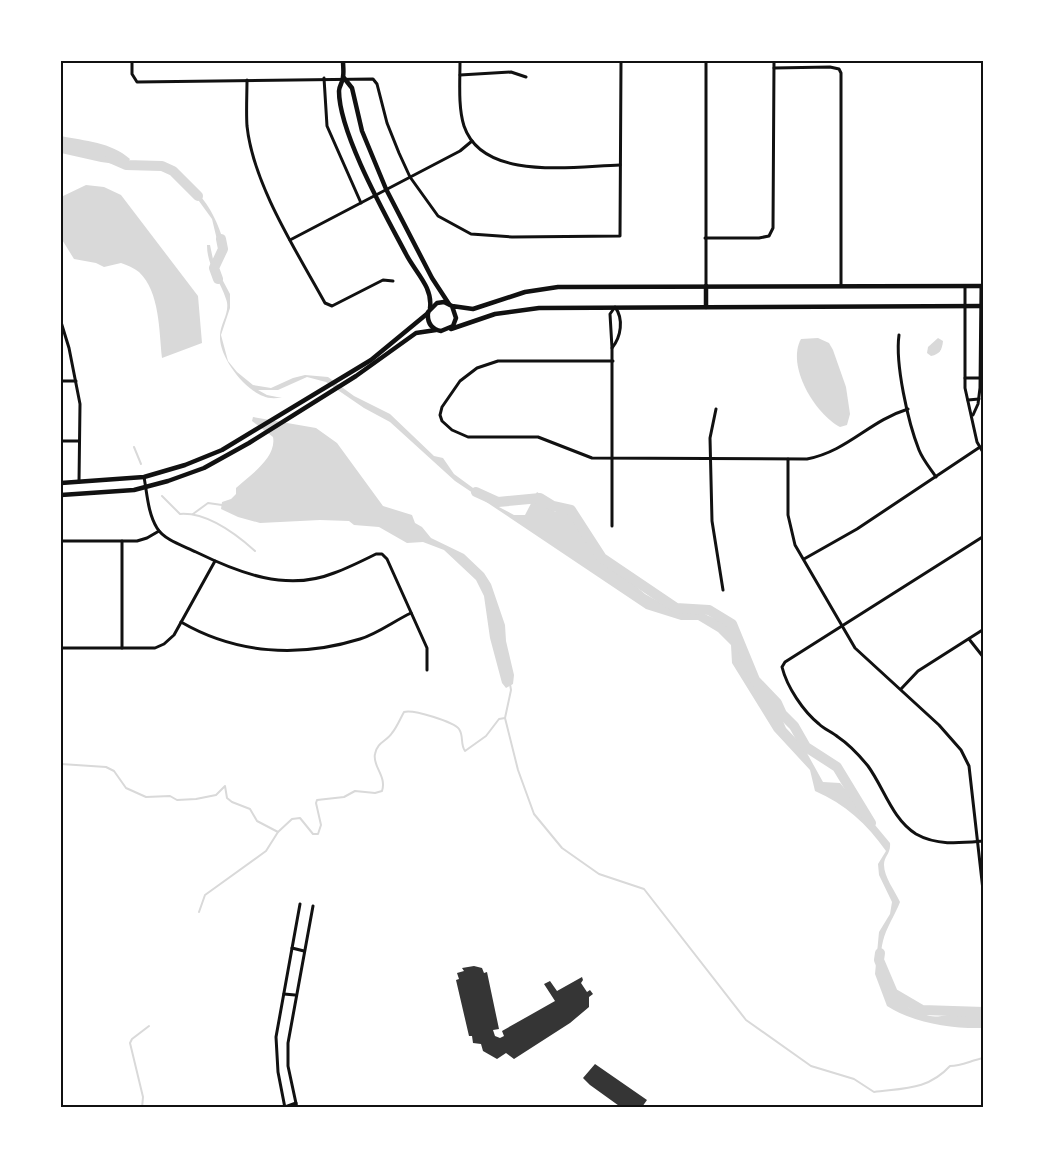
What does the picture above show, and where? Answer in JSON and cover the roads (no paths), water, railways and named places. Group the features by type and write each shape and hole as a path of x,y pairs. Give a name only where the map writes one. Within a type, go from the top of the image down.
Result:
{"main road":[{"path":"342,61 344,78 339,90 344,117 375,195 408,259 428,289 431,297 428,322 437,330"},
{"path":"344,78 352,88 362,131 386,189 432,278 451,305 456,318 449,329"},
{"path":"706,286 706,307"},
{"path":"61,483 144,477 196,461 246,438 351,373 387,348 437,303 475,309 517,295 552,288 982,286"},
{"path":"61,495 112,492 146,487 177,479 204,468 249,443 356,376 416,333 449,329 487,316 517,310 615,307 982,306"}],"street":[{"path":"132,61 132,74 137,82 370,78 377,84 387,123 410,177 438,216 471,234 512,236 620,236 621,61"},
{"path":"460,61 464,127 472,142 486,155 506,164 524,167 620,165"},
{"path":"706,61 706,286"},
{"path":"706,238 759,238 769,236 773,228 774,61"},
{"path":"774,68 830,67 839,69 841,73 841,286"},
{"path":"460,75 512,72 526,77"},
{"path":"324,78 327,126 361,203"},
{"path":"246,80 247,127 257,169 290,240 328,305 332,306 383,280 393,281"},
{"path":"290,240 460,151 472,142"},
{"path":"965,286 965,378 974,429 984,454"},
{"path":"973,416 978,399 980,378 982,286"},
{"path":"612,348 620,338 620,314 615,307 610,314 610,333 613,361 612,526"},
{"path":"61,322 80,404 79,482"},
{"path":"610,333 620,334"},
{"path":"899,336 897,352 908,409 919,449 936,476"},
{"path":"613,361 498,361 477,368 460,381 442,407 440,415 442,421 452,430 468,437 538,437 592,458 807,459 831,453 890,415 908,409"},
{"path":"965,378 980,378"},
{"path":"61,381 76,381"},
{"path":"968,400 978,399"},
{"path":"716,409 710,438 712,522 723,590"},
{"path":"61,441 80,441"},
{"path":"804,559 857,529 980,447"},
{"path":"788,459 788,515 795,545 855,648 948,735 961,750 969,766 984,899"},
{"path":"144,477 150,509 159,531 215,561 249,575 279,581 307,580 333,574 376,554 382,554 387,559 427,648 427,670"},
{"path":"61,541 122,541 147,538 159,531"},
{"path":"984,536 784,662 782,667 784,677 806,712 820,726 853,748 869,768 904,825 916,834 934,841 948,843 984,841"},
{"path":"122,541 122,648"},
{"path":"61,648 155,648 164,644 174,635 215,561"},
{"path":"181,622 210,638 239,646 267,650 296,651 361,639 411,613"},
{"path":"901,689 918,671 984,629"},
{"path":"968,640 984,658"},
{"path":"300,904 284,994 276,1054 285,1108 296,1106 288,1059 289,1026 313,906"},
{"path":"292,948 304,952"},
{"path":"284,994 295,995"}],"waterway":[{"path":"110,158 126,165 162,166 173,171 198,196"},
{"path":"218,279 214,268 223,249 221,239"},
{"path":"134,447 141,464"},
{"path":"476,492 498,502 540,498 553,506 571,510 602,558 676,608 709,610 732,624 755,680 777,703 782,714 794,726 806,747 837,767 871,823"},
{"path":"162,496 180,514 190,514 211,520 230,531 255,551"},
{"path":"193,514 208,503 222,505"},
{"path":"510,684 511,690 505,718 518,770 534,814 562,848 599,874 644,889 746,1020 811,1066 854,1079 874,1092 924,1084 942,1074 950,1066 984,1058"},
{"path":"199,912 205,895 266,851 278,832 292,819 300,818 313,834 318,834 321,825 317,800 344,797 355,791 375,793 382,791 383,781 376,763 376,750 394,731 404,712 424,714 456,726 462,737 465,751 486,736 499,719 505,718"},
{"path":"61,764 106,767 114,771 126,788 146,797 170,796 177,800 196,799 216,795 225,786 227,798 250,809 257,821 278,832"},
{"path":"880,953 879,960 893,993 922,1010 984,1012"},
{"path":"142,1108 143,1097 130,1043 132,1039 149,1026"}]}
